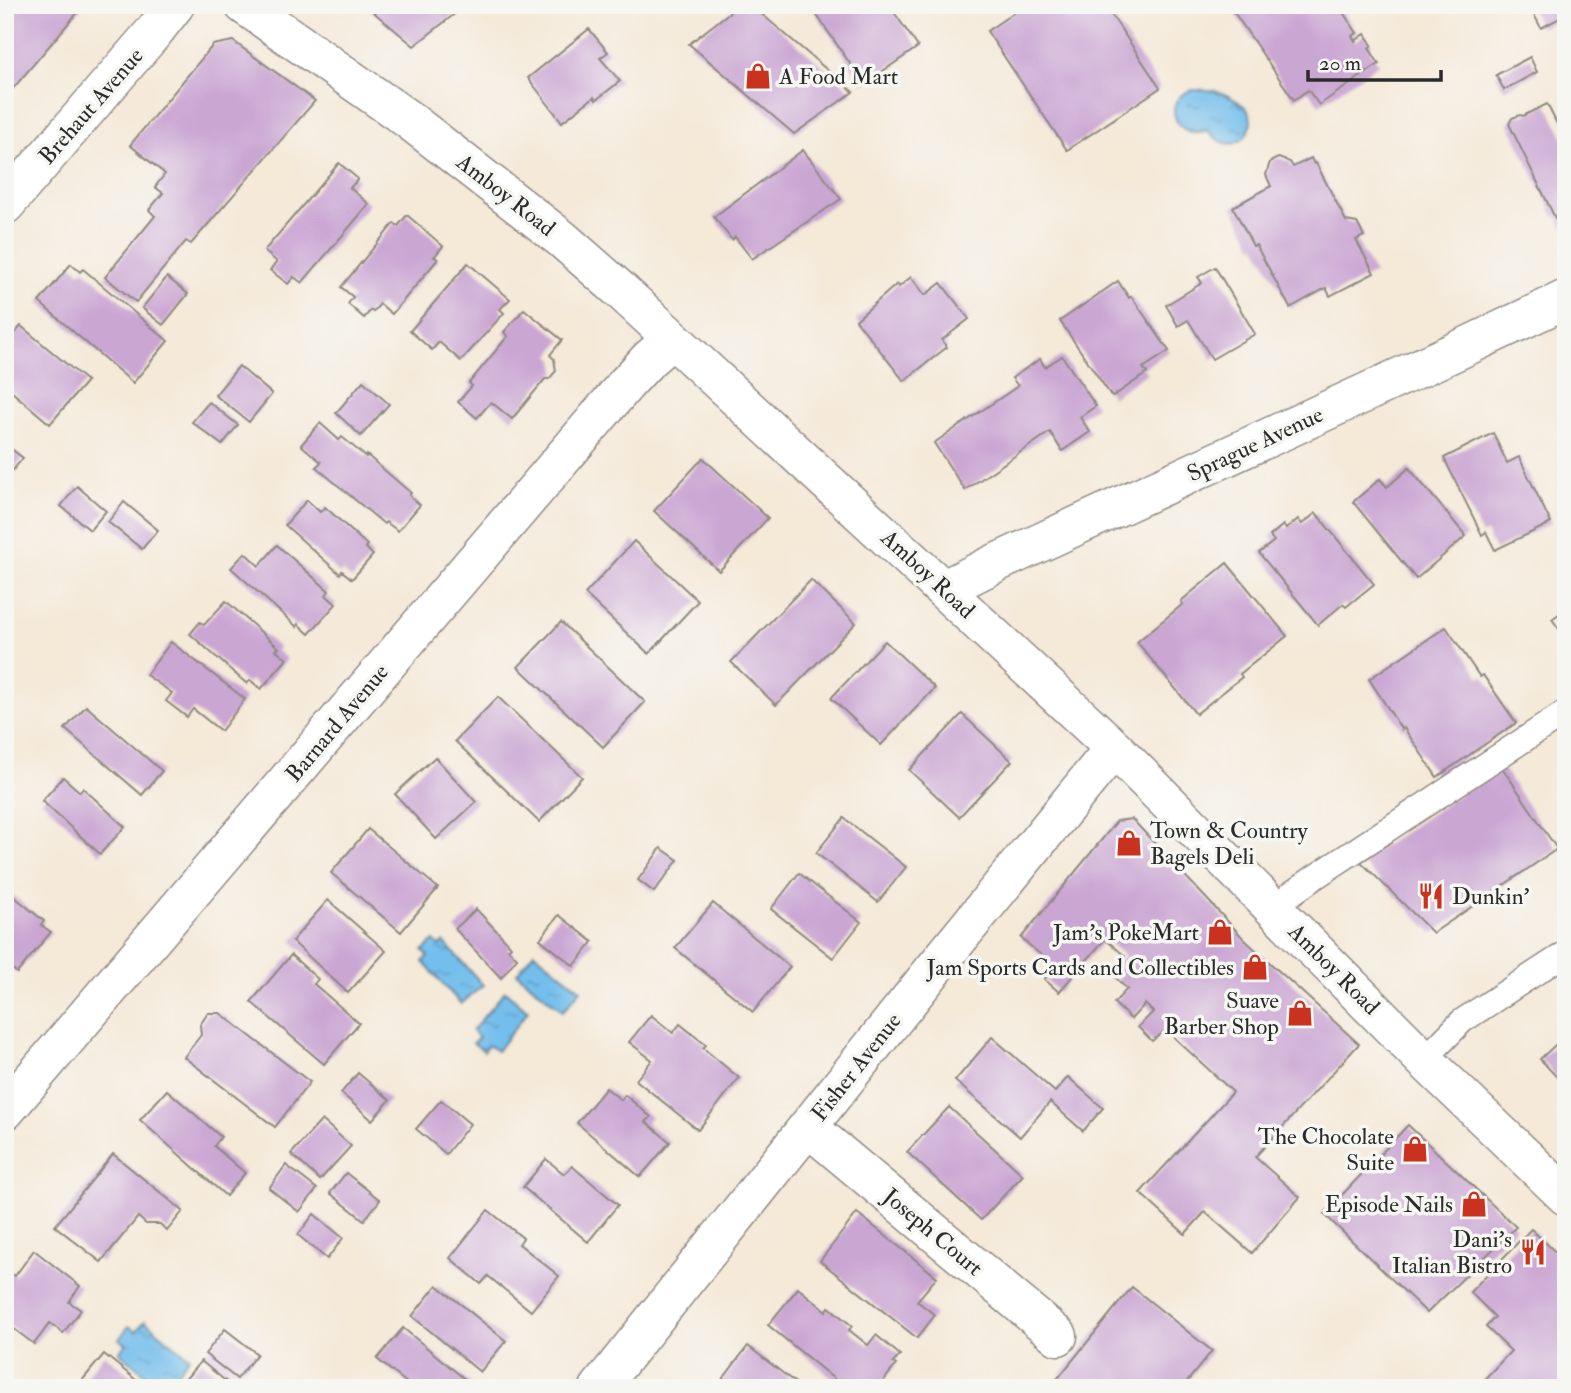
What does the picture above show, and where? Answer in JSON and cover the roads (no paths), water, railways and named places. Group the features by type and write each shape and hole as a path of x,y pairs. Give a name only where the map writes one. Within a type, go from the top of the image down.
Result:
{"street":[{"name":"Brehaut Avenue","path":"5,205 175,5"},
{"name":"Amboy Road","path":"244,5 409,120 562,239 1114,748 1424,1060 1566,1196"},
{"name":"Sprague Avenue","path":"944,589 1566,299"},
{"name":"Barnard Avenue","path":"5,1111 617,394 649,359 672,339"},
{"name":"Fisher Avenue","path":"599,1388 954,943 1114,748"},
{"name":"Joseph Court","path":"808,1128 1058,1336"}],"lane":[{"path":"1272,907 1566,712"},
{"path":"1424,1060 1462,1021 1566,954"}],"water":[{"path":"1193,90 1219,92 1246,108 1251,123 1243,139 1232,144 1225,143 1207,130 1196,132 1179,125 1174,109 1177,101 1183,94"},
{"path":"434,941 439,946 444,942 483,985 461,1004 423,962 428,956 423,951"},
{"path":"534,952 581,990 563,1011 517,973"},
{"path":"505,991 528,1011 497,1051 488,1045 484,1051 473,1043 479,1037 472,1031"},
{"path":"145,1321 189,1357 165,1388 119,1352 126,1344 119,1339 129,1326 136,1331"}],"place":[{"name":"A Food Mart","path":"758,76"},
{"name":"Town & Country Bagels Deli","path":"1129,843"},
{"name":"Dunkin'","path":"1431,896"},
{"name":"Jam's PokeMart","path":"1220,932"},
{"name":"Jam Sports Cards and Collectibles","path":"1255,967"},
{"name":"Suave Barber Shop","path":"1300,1013"},
{"name":"The Chocolate Suite","path":"1415,1149"},
{"name":"Episode Nails","path":"1474,1204"},
{"name":"Dani's Italian Bistro","path":"1533,1252"}]}
